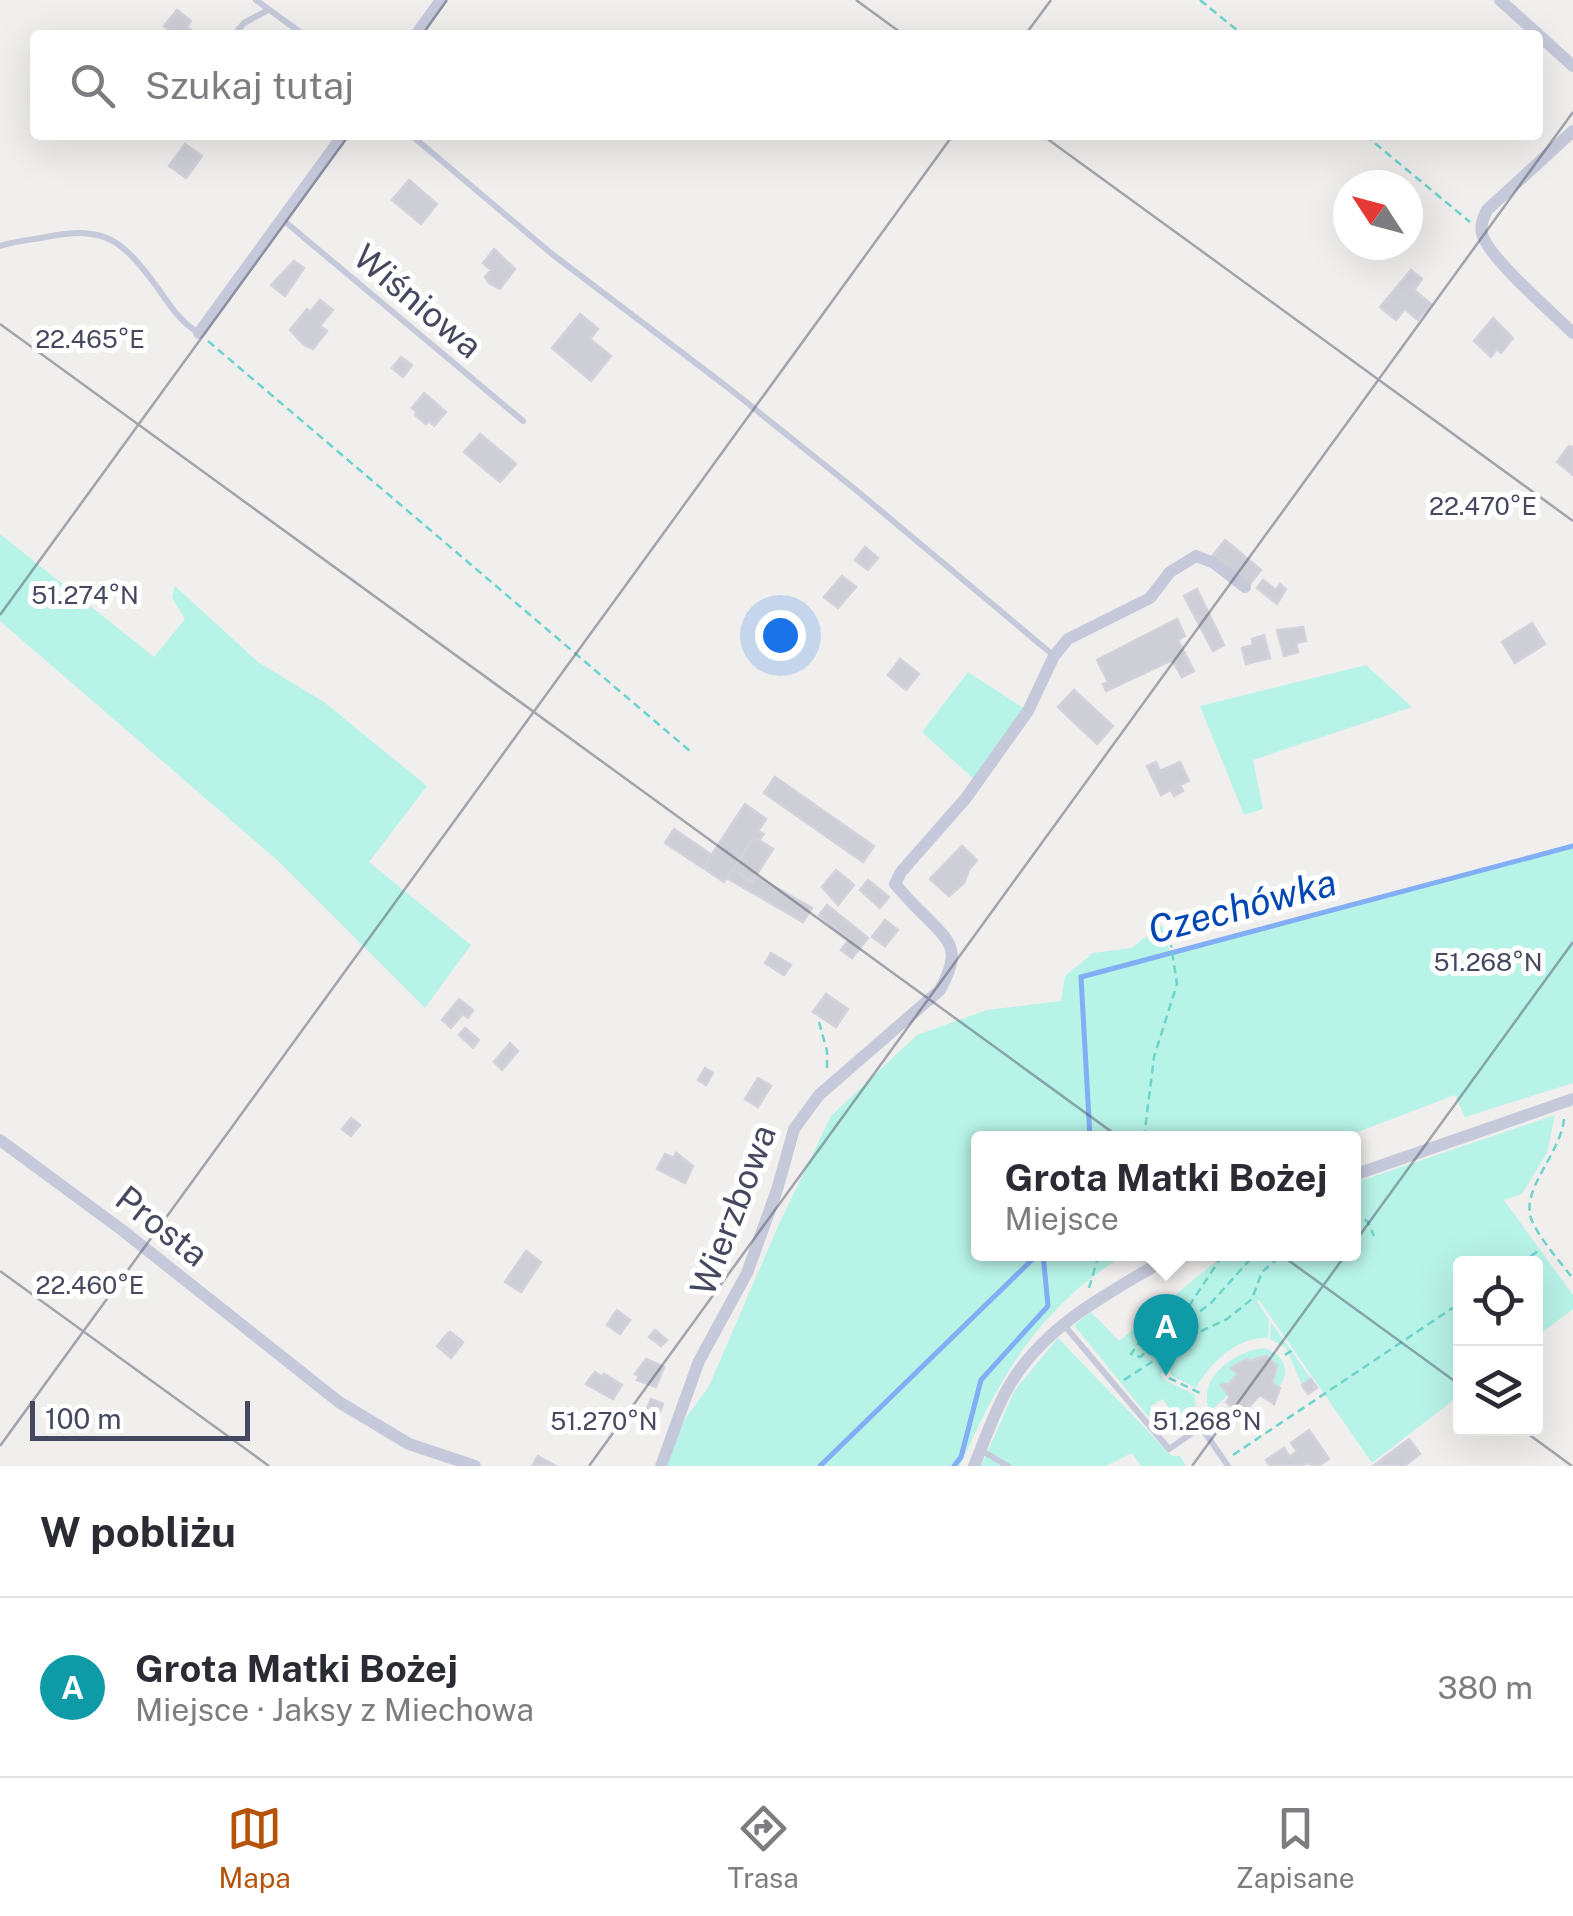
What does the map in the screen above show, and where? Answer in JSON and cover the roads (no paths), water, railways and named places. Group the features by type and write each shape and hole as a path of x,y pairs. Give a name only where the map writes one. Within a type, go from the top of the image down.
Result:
{"street":[{"path":"420,30 441,0"},
{"path":"1500,0 1533,30"},
{"path":"1543,39 1573,66"},
{"path":"1573,131 1487,210 1481,222 1482,234 1492,253 1573,333"},
{"path":"199,333 340,140"},
{"path":"1054,656 1068,639 1150,598 1170,572 1196,556 1214,563 1245,587"},
{"name":"Wierzbowa","path":"661,1466 699,1361 747,1273 794,1129 819,1095 940,990 952,968 953,948 947,936 896,884 901,872 966,798 1028,711 1054,656"},
{"path":"1361,1173 1568,1101"},
{"name":"Prosta","path":"0,1140 122,1230 285,1361 379,1428 408,1444 475,1466"},
{"path":"974,1466 1015,1376 1039,1347 1084,1308 1164,1261"}],"lane":[{"path":"256,0 297,30"},
{"path":"239,30 268,10"},
{"path":"418,140 552,254 856,490 1054,656"},
{"name":"Wiśniowa","path":"282,219 523,421"},
{"path":"0,246 72,231 93,232 117,243 139,264 185,324 199,333"},
{"path":"1063,1324 1170,1448 1202,1427 1226,1463"},
{"path":"980,1450 1008,1466"}],"waterway":[{"name":"Czechówka","path":"1090,1131 1081,977 1573,846"},
{"name":"Czechówka","path":"820,1466 1031,1261"},
{"path":"954,1466 961,1457 981,1380 1048,1306 1044,1261"}],"place":[{"name":"Grota Matki Bożej","path":"1166,1376"}]}
